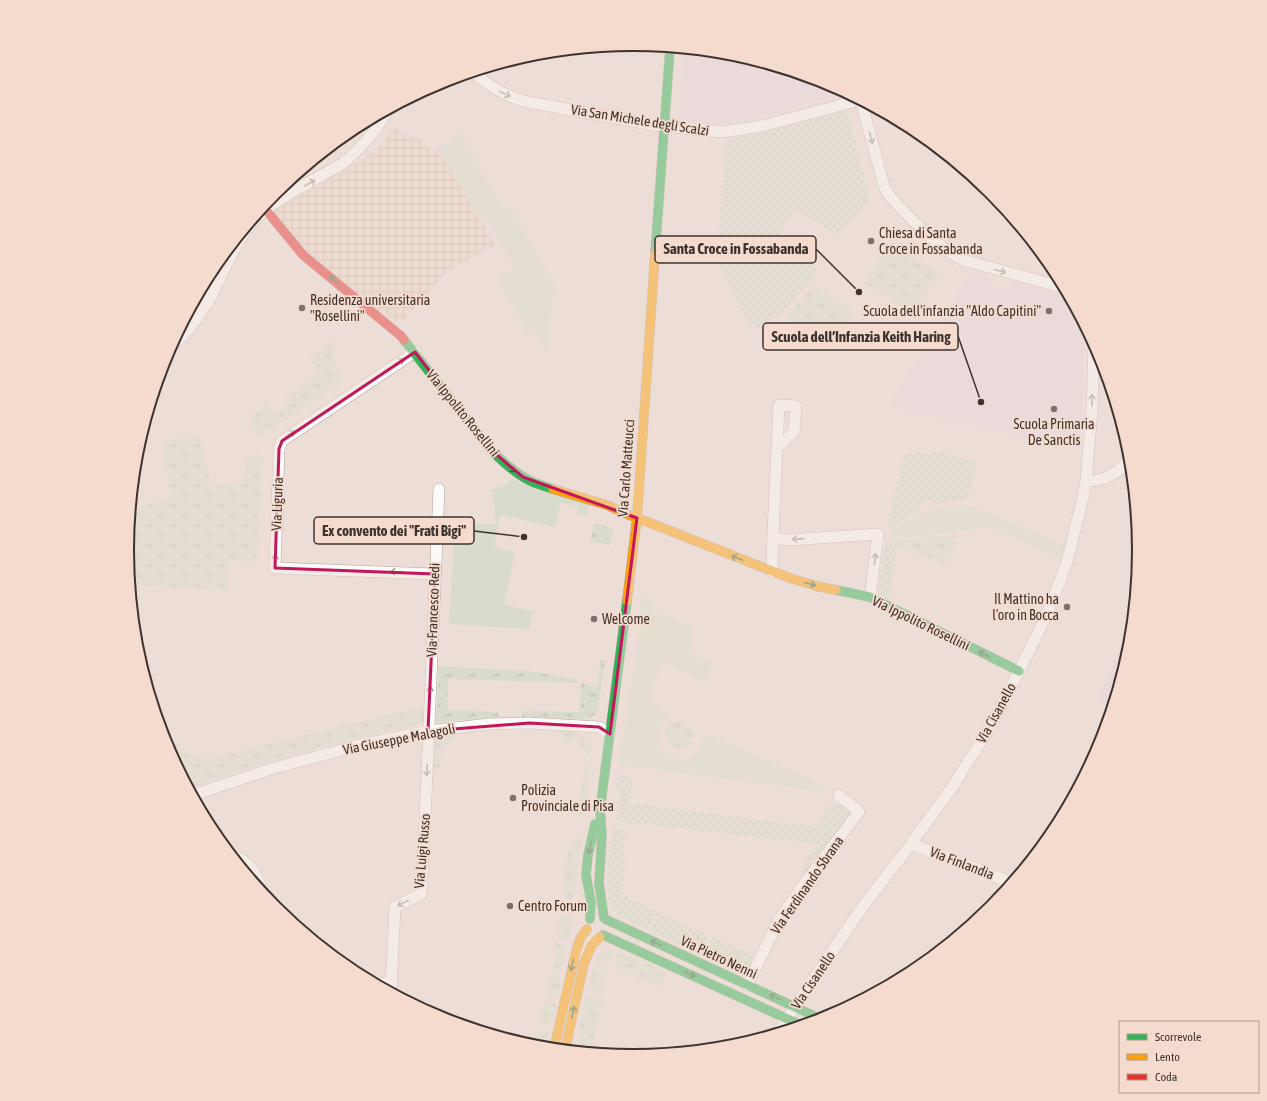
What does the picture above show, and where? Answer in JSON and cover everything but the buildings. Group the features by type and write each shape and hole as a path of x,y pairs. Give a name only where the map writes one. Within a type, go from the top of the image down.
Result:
{"main road":[{"name":"Via Carlo Matteucci","path":"590,918 591,902 587,881 587,867 594,829 600,810 637,518 670,52"},
{"name":"Via Ippolito Rosellini","path":"267,211 303,255 401,336 491,450 523,477 535,483 607,505 790,578 816,586 870,597 1019,671"},
{"name":"Via Carlo Matteucci","path":"600,810 602,833 599,883 604,918"},
{"path":"555,1044 576,951 581,937 587,929 587,922 590,918 598,916 604,918 608,926 607,931 592,945 584,963 566,1046"},
{"name":"Via Pietro Nenni","path":"604,918 814,1016"},
{"path":"587,929 593,936 602,936"},
{"name":"Via Pietro Nenni","path":"602,936 796,1022"}],"street":[{"name":"Via San Michele degli Scalzi","path":"479,76 506,96 523,101 664,126 721,132 744,129 852,102"},
{"path":"862,107 884,186 889,195 936,242 962,260 1057,286"},
{"path":"271,207 342,164 372,134 382,119"},
{"path":"184,334 204,308 223,266"},
{"name":"Via Liguria","path":"415,352 282,441 279,449 275,568 435,574"},
{"name":"Via Cisanello","path":"782,1027 863,906 953,786 992,724 1040,629 1067,562 1083,497 1086,481 1092,411 1094,356"},
{"path":"773,572 772,555 777,448"},
{"path":"1086,481 1109,477 1125,464"},
{"name":"Via Francesco Redi","path":"428,731 439,489"},
{"path":"773,538 788,540 878,534 870,597"},
{"name":"Via Giuseppe Malagoli","path":"198,794 209,789 271,770 356,746 428,731 505,723 599,727 610,734"},
{"name":"Via Luigi Russo","path":"390,986 395,907 421,894 428,731"},
{"name":"Via Ferdinando Sbrana","path":"747,985 779,920 806,881 859,812 839,795"},
{"name":"Via Finlandia","path":"911,844 1008,881"},
{"path":"240,858 252,868 259,881"}],"highlighted area":[{"path":"415,352 491,450 523,477 637,518 610,734 599,727 529,723 428,731 435,574 275,568 279,449 282,441"}],"shaded area":[{"path":"683,54 699,55 763,68 825,89 838,95 746,121 716,125 679,120"},
{"path":"394,127 410,138 416,135 432,151 439,148 475,213 479,216 496,246 485,252 484,251 447,272 400,324 357,294 299,245 274,210 311,186 352,166 370,155 379,148"},
{"path":"970,272 992,278 994,289 1011,287 1010,281 1063,295 1085,337 1080,450 899,409 890,404"},
{"path":"1125,635 1116,680 1108,704 1098,700"}],"green space":[{"path":"847,111 869,200 838,235 795,210 775,241 814,265 816,275 776,319 772,316 761,329 753,323 749,327 716,260 727,139 749,136"},
{"path":"461,132 501,205 512,208 554,285 548,354 534,329 527,333 497,279 514,269 488,221 475,213 439,148"},
{"path":"890,242 940,273 914,315 864,284"},
{"path":"814,285 855,313 832,349 786,319"},
{"path":"332,340 337,352 333,356 344,381 261,436 258,435 253,428 250,417 264,406 268,406 275,414 289,404 285,398 319,371 309,358"},
{"path":"199,436 212,487 247,479 245,460 256,455 263,456 256,562 225,561 227,591 135,584 134,550 136,508 171,497 162,441"},
{"path":"932,450 977,462 967,501 950,501 936,504 931,499 926,500 923,502 920,510 909,515 888,531 890,514 905,452 916,455 917,452 931,455"},
{"path":"512,479 523,484 589,505 586,516 577,514 579,507 561,502 555,527 500,515 494,548 515,552 504,605 532,611 530,629 449,624 455,524 496,524 492,490 507,484 509,480"},
{"path":"960,505 973,507 1065,545 1061,558 990,528 889,539 890,532 923,513 949,506"},
{"path":"595,523 613,529 610,545 590,541"},
{"path":"958,535 946,566 886,541"},
{"path":"886,541 897,546 889,600 877,594"},
{"path":"641,598 647,598 655,602 652,610 692,627 691,634 693,635 689,653 713,663 705,683 663,662 650,694 650,698 655,700 668,716 659,728 657,740 662,749 670,756 681,759 691,756 700,748 704,733 811,779 826,792 619,765 640,627 638,626"},
{"path":"600,659 605,661 598,709 592,717 586,719 522,717 522,711 580,712 581,683 598,687"},
{"path":"439,666 529,671 574,679 581,683 450,679 448,681 447,707 449,710 499,712 499,717 436,721"},
{"path":"423,706 423,722 421,724 311,750 234,773 194,787 171,739 193,756 208,759"},
{"path":"679,721 689,725 693,735 689,745 679,749 669,745 665,735 669,725"},
{"path":"559,731 578,733 588,738 591,742 592,748 589,755 575,737 568,742"},
{"path":"457,734 450,744 442,744 440,769 433,768 435,738"},
{"path":"592,757 584,820 578,813 585,763"},
{"path":"619,774 633,776 630,803 817,827 827,807 837,802 850,812 849,818 807,874 800,872 816,844 617,821 620,792 615,791"},
{"path":"613,829 626,830 623,859 626,859 622,895 656,911 647,930 622,917 610,904 607,872"},
{"path":"582,837 573,901 562,897 569,845"},
{"path":"658,912 708,935 700,954 651,931"},
{"path":"561,913 572,918 568,942 557,940"},
{"path":"712,937 755,956 748,970 741,973 705,956"},
{"path":"556,943 567,945 561,971 553,969 557,949 555,948"},
{"path":"610,948 615,950 612,961 607,961 603,965 593,963 599,952"},
{"path":"618,950 641,960 635,977 616,969 614,961"},
{"path":"643,961 666,972 660,987 636,977"},
{"path":"593,965 602,967 608,971 602,995 588,991"},
{"path":"551,975 562,977 558,995 547,994"},
{"path":"586,995 602,999 603,1001 592,1048 582,1047 577,1034"},
{"path":"545,1000 555,1002 556,1004 551,1026 540,1024"},
{"path":"538,1031 549,1035 548,1042 536,1040"}],"traffic: fast":[{"path":"655,254 670,52"},
{"path":"404,340 491,450 523,477 553,489"},
{"path":"836,590 870,597 1019,671"},
{"path":"604,918 599,883 602,833 600,810 627,601"},
{"path":"590,919 591,902 586,875 588,855 595,824"},
{"path":"605,919 814,1016"},
{"path":"603,935 795,1023"}],"traffic: slow":[{"path":"627,601 637,518 655,254"},
{"path":"553,489 607,505 790,578 836,590"},
{"path":"555,1044 576,951 581,937 587,929"},
{"path":"566,1046 584,963 592,945 600,937"}],"traffic: jam":[{"path":"267,211 303,255 404,340"}],"place":[{"name":"Chiesa di Santa Croce in Fossabanda","path":"871,241"},
{"name":"Santa Croce in Fossabanda","path":"859,292"},
{"name":"Residenza universitaria \"Rosellini\"","path":"302,308"},
{"name":"Scuola dell'infanzia \"Aldo Capitini\"","path":"1049,311"},
{"name":"Scuola dell’Infanzia Keith Haring","path":"981,402"},
{"name":"Scuola Primaria De Sanctis","path":"1054,409"},
{"name":"Ex convento dei \"Frati Bigi\"","path":"524,537"},
{"name":"Il Mattino ha l'oro in Bocca","path":"1067,607"},
{"name":"Welcome","path":"594,619"},
{"name":"Polizia Provinciale di Pisa","path":"513,798"},
{"name":"Centro Forum","path":"510,906"}]}
